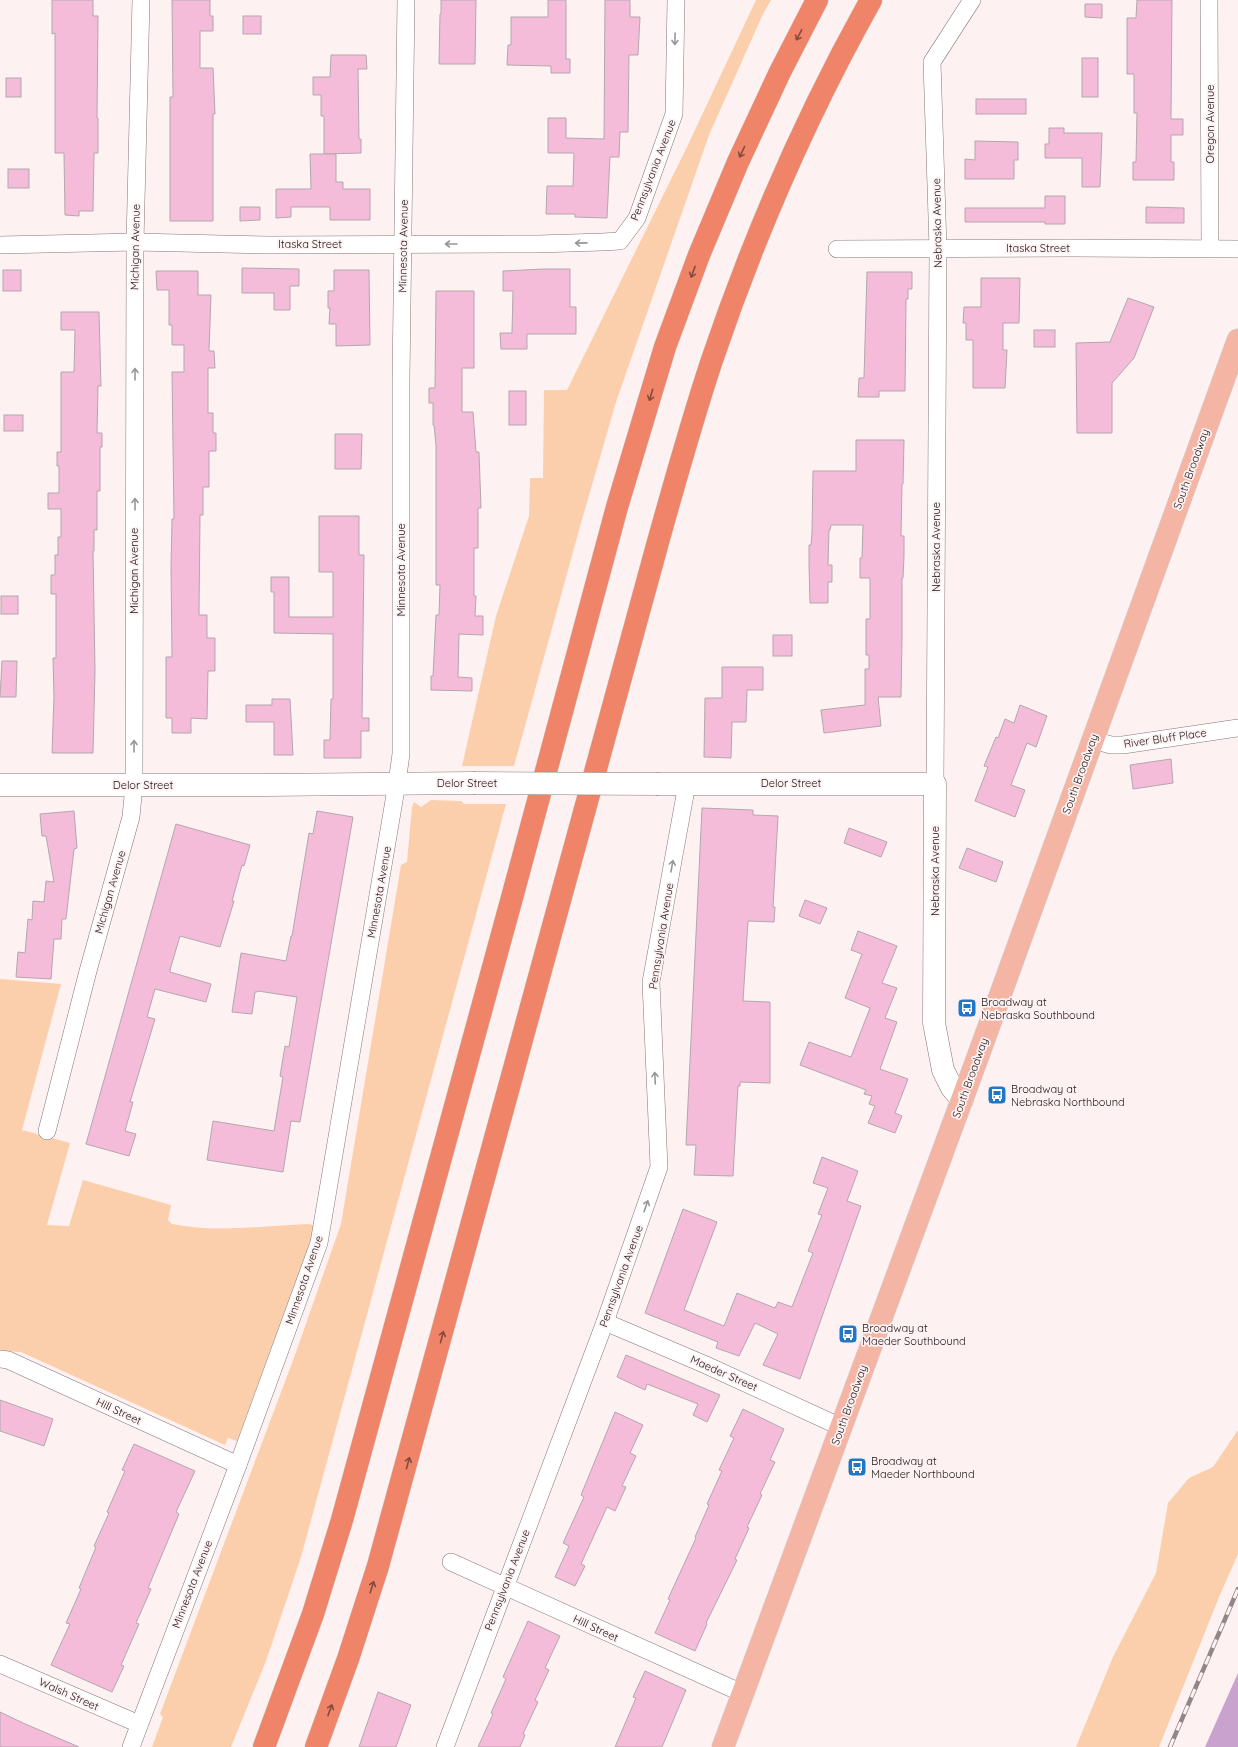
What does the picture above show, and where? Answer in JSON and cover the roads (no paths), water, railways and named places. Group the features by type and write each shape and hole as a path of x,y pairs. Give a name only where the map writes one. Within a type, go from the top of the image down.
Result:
{"highway":[{"path":"264,1747 313,1614 342,1520 617,507 663,355 699,255 738,162 780,72 817,0"},
{"path":"316,1747 348,1659 378,1566 658,542 684,450 710,367 746,268 782,180 823,92 871,0"}],"main road":[{"name":"South Broadway","path":"723,1747 962,1100 1238,340"}],"street":[{"name":"Michigan Avenue","path":"47,1131 88,971 131,816 134,785 135,242 141,0"},
{"name":"Minnesota Avenue","path":"131,1747 238,1465 319,1243 397,783 401,754 401,379 406,0"},
{"name":"Pennsylvania Avenue","path":"620,240 637,218 674,114 676,0"},
{"name":"Nebraska Avenue","path":"962,1100 952,1088 943,1070 934,1023 938,248 932,62 972,0"},
{"name":"Oregon Avenue","path":"1209,0 1210,248"},
{"name":"Itaska Street","path":"0,246 135,242 403,244 546,243 620,240"},
{"name":"Itaska Street","path":"838,249 1238,249"},
{"name":"River Bluff Place","path":"1093,740 1106,744 1122,745 1238,728"},
{"name":"Delor Street","path":"0,785 397,783 935,784"},
{"name":"Pennsylvania Avenue","path":"444,1747 605,1322 660,1168 651,982 687,784"},
{"name":"Maeder Street","path":"605,1322 706,1365 841,1427"},
{"name":"Hill Street","path":"0,1359 8,1360 238,1465"},
{"name":"Hill Street","path":"451,1562 742,1693"},
{"name":"Walsh Street","path":"0,1664 139,1724"}],"railway":[{"path":"1170,1747 1238,1589"}],"place":[{"name":"Broadway at Nebraska Southbound","path":"967,1008"},
{"name":"Broadway at Nebraska Northbound","path":"997,1095"},
{"name":"Broadway at Maeder Southbound","path":"848,1334"},
{"name":"Broadway at Maeder Northbound","path":"857,1467"}]}
